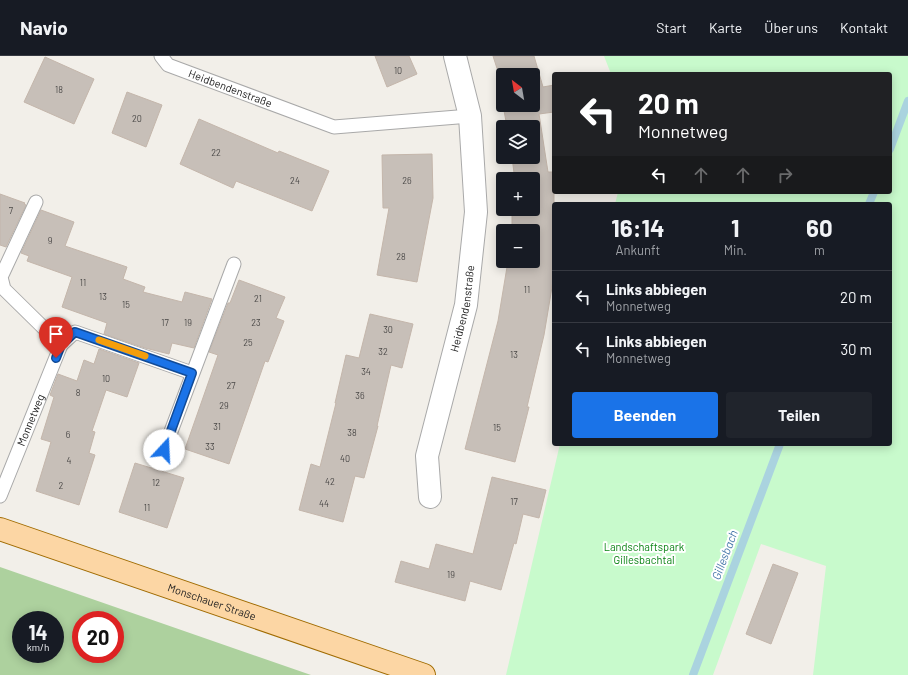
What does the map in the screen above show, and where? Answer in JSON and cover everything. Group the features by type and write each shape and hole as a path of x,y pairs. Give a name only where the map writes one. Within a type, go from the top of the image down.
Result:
{"main road":[{"name":"Monschauer Straße","path":"0,529 424,675"}],"street":[{"name":"Heidbendenstraße","path":"430,498 426,456 466,305 476,212 470,116 455,56"}],"lane":[{"name":"Heidbendenstraße","path":"161,56 168,65 334,127 470,116"},
{"path":"36,202 1,277 4,289 61,345"},
{"path":"164,450 234,264"},
{"name":"Monnetweg","path":"0,496 61,345 75,332 192,373"}],"green space":[{"name":"Landschaftspark Gillesbachtal","path":"604,56 908,56 908,675 813,675 826,566 761,544 713,675 506,675 560,446 892,446 892,202 616,202 618,194 892,194 892,72 610,72"},
{"path":"0,567 311,675 0,675"}],"building":[{"path":"375,56 409,56 417,74 387,87"},
{"path":"493,56 534,56 537,68 497,68"},
{"path":"45,57 94,79 74,124 24,102"},
{"path":"540,77 543,87 552,85 552,112 539,114 540,120 506,120 504,112 540,112"},
{"path":"127,92 162,105 146,147 112,133"},
{"path":"199,119 278,153 279,151 329,171 312,211 236,181 233,188 180,164"},
{"path":"540,120 548,172 552,172 552,194 554,194 554,202 552,202 552,287 544,335 527,407 529,407 515,462 465,449 498,321 507,268 540,268 540,224 512,224 512,216 540,216 540,172 514,172 513,164 540,164"},
{"path":"432,154 433,198 417,282 377,275 389,208 383,208 382,155"},
{"path":"0,194 25,203 24,204 26,205 6,247 0,245"},
{"path":"41,210 74,222 65,246 127,267 123,279 145,287 143,292 182,302 185,292 212,299 194,348 172,343 169,354 145,348 104,334 107,323 62,307 72,277 27,261 29,256 21,253"},
{"path":"239,280 285,297 276,318 284,321 268,362 265,361 229,464 185,449 218,355 209,352 228,303 230,303"},
{"path":"370,314 413,324 402,368 391,365 378,426 364,478 355,476 343,522 299,510 311,464 320,467 346,355 359,358"},
{"path":"99,349 139,363 127,397 106,390 92,431 95,432 89,453 95,455 79,505 36,491 51,442 41,439 54,397 50,395 58,374 77,381 84,360 94,364"},
{"path":"135,463 184,478 167,528 119,512"},
{"path":"492,477 546,490 539,518 523,514 516,544 514,543 501,590 470,581 465,601 395,582 401,561 429,569 436,544 473,554"},
{"path":"773,564 798,573 771,644 746,634"}],"waterway":[{"name":"Gillesbach","path":"892,144 908,101"},
{"name":"Gillesbach","path":"870,202 873,194"},
{"name":"Gillesbach","path":"693,675 779,446"}],"slow traffic":[{"path":"99,340 145,356"}],"route":[{"path":"56,358 61,345 75,332 192,373 164,450"}]}
